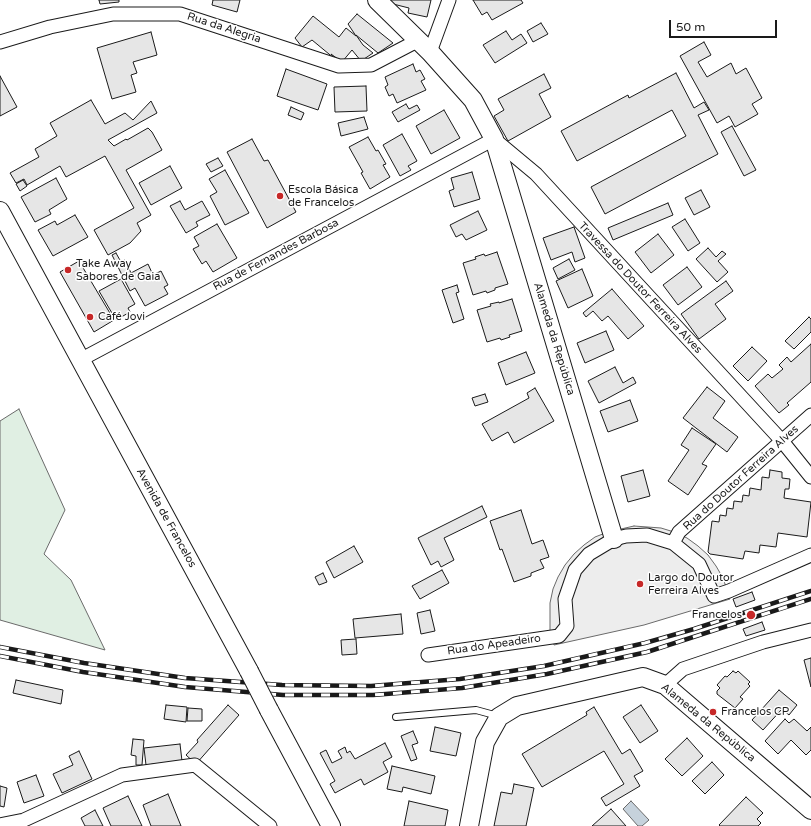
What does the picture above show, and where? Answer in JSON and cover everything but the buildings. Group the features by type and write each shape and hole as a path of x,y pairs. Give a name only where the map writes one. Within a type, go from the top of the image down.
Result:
{"main road":[{"name":"Alameda da República","path":"377,0 424,46 473,100 494,139 614,539"},
{"name":"Avenida de Francelos","path":"0,211 249,671 331,826"},
{"name":"Alameda da República","path":"499,716 517,706 643,677 665,685 811,810"},
{"path":"469,826 485,742 499,716"}],"street":[{"path":"424,46 449,0"},
{"name":"Rua da Alegria","path":"0,42 50,27 113,14 180,14 339,66 371,65 424,46"},
{"name":"Rua de Fernandes Barbosa","path":"80,360 494,139"},
{"name":"Travessa do Doutor Ferreira Alves","path":"494,139 536,174 782,441"},
{"name":"Rua do Doutor Ferreira Alves","path":"673,543 679,532 811,415"},
{"path":"782,441 811,477"},
{"path":"614,539 626,536 647,535 673,543 699,564 714,596 729,591 811,555"},
{"name":"Rua do Apeadeiro","path":"428,655 559,636 566,626 565,599 575,570 590,554 614,539"},
{"path":"665,685 683,669 763,642 811,630"},
{"path":"0,825 24,820 122,775 195,765 270,826"}],"lane":[{"path":"396,717 476,710 499,716"}],"green space":[{"path":"19,409 65,510 44,554 71,580 105,650 0,620 0,421"}],"shaded area":[{"name":"Largo do Doutor Ferreira Alves","path":"634,526 661,528 674,532 687,538 698,546 708,555 716,566 723,578 730,599 644,625 554,645 550,630 550,603 553,589 565,565 574,554 595,537 608,532"},
{"path":"631,801 649,820 642,826 638,826 623,809"}],"railway":[{"path":"0,647 84,663 185,678 282,685 371,686 460,679 544,666 645,643 694,629 811,591"},
{"path":"0,656 83,672 185,687 283,695 373,695 462,688 547,674 647,652 811,599"}],"place":[{"name":"Escola Básica de Francelos","path":"280,196"},
{"name":"Take Away Sabores de Gaia","path":"68,270"},
{"name":"Café Jovi","path":"90,317"},
{"name":"Largo do Doutor Ferreira Alves","path":"640,584"},
{"name":"Francelos","path":"751,615"},
{"name":"Francelos CP","path":"713,712"}]}
